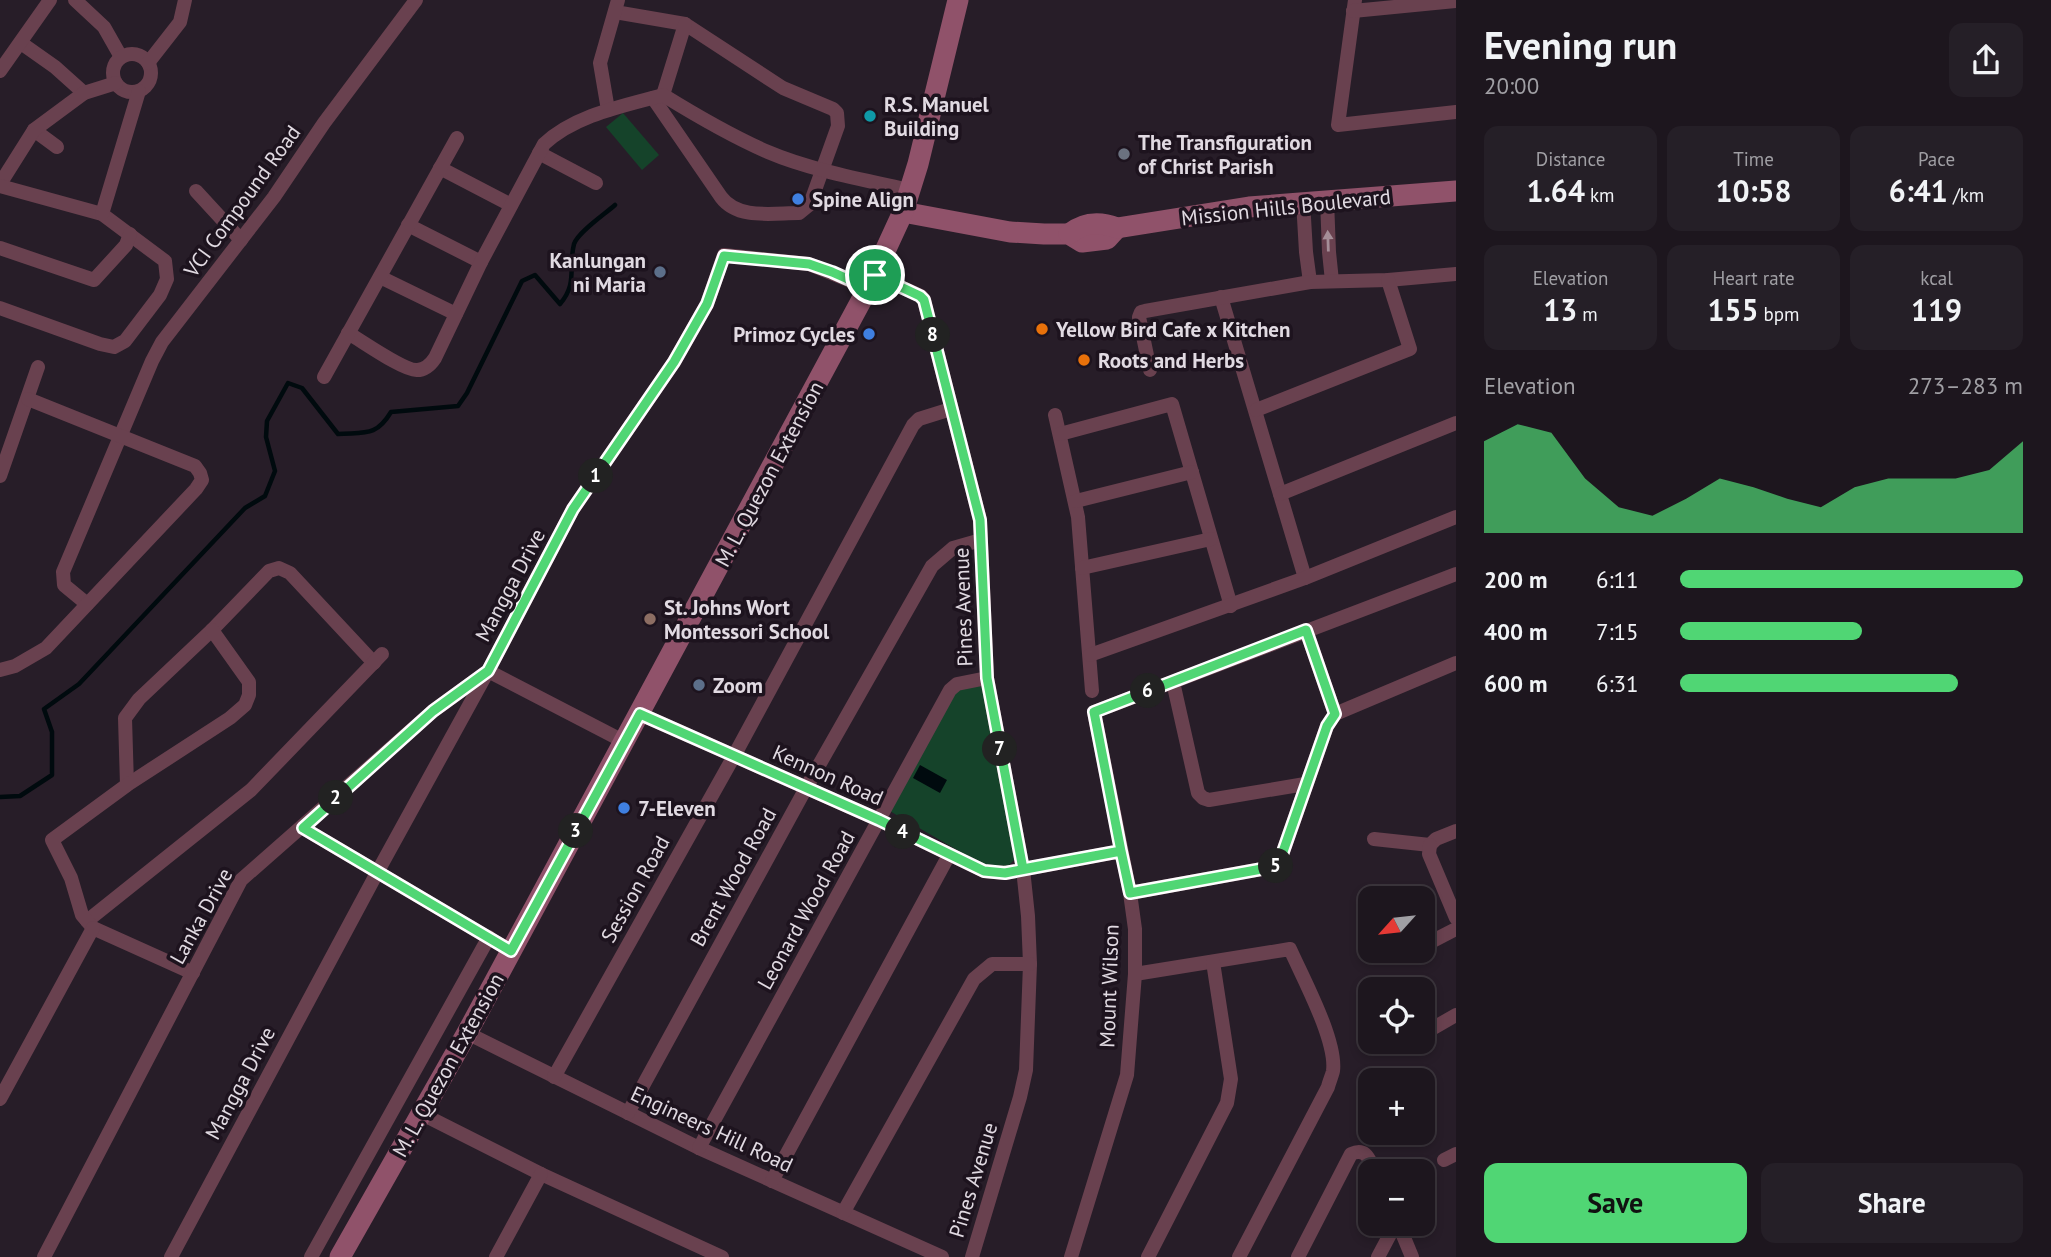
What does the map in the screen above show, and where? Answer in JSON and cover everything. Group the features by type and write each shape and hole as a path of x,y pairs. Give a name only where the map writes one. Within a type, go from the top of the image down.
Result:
{"main road":[{"name":"M. L. Quezon Extension","path":"340,1257 467,1032 872,281 910,190 928,128 958,0"},
{"name":"Mission Hills Boulevard","path":"903,212 1010,232 1069,234 1081,225 1103,222 1116,228 1303,201 1456,191"}],"street":[{"path":"0,71 50,0"},
{"path":"75,0 104,27 121,57"},
{"path":"148,63 180,22 185,0"},
{"name":"VCI Compound Road","path":"87,604 64,585 63,572 162,342 241,240 416,0"},
{"path":"1456,1 1354,6 1338,125 1456,112"},
{"path":"608,110 600,63 616,6 685,24 783,88 837,113 838,126 810,204 799,213 747,212 735,209 721,197 658,97"},
{"path":"658,97 685,24"},
{"path":"21,43 55,67 84,93"},
{"path":"136,54 148,63 150,78 148,84 139,91 128,92 116,83 113,69 121,57 136,54"},
{"path":"0,308 114,347 125,341 160,295 167,279 165,261 102,214 0,185 34,130 84,93 116,83"},
{"path":"102,214 139,91"},
{"path":"348,333 408,369 421,370 430,366 481,262 544,144 552,136 608,110 658,97 770,153 824,170 910,190"},
{"path":"34,130 57,147"},
{"path":"324,377 457,138"},
{"path":"539,153 596,183"},
{"path":"440,168 511,205"},
{"path":"196,191 241,240"},
{"path":"1327,200 1332,281"},
{"path":"1303,201 1310,282"},
{"path":"408,225 481,262"},
{"path":"0,248 94,280 126,245 130,234"},
{"name":"Mangga Drive","path":"171,1257 573,509 674,362 707,304 724,256 809,264 872,281"},
{"path":"1150,370 1139,317 1141,312 1310,282 1388,280 1456,274"},
{"path":"380,277 456,314"},
{"path":"1255,410 1410,349 1388,280"},
{"name":"Pines Avenue","path":"872,281 920,296 924,300 980,520 987,678 1023,869 1028,916 1030,964 1026,1070 972,1257"},
{"path":"1221,297 1305,578"},
{"path":"0,476 38,367"},
{"path":"0,670 15,666 46,648 202,480 195,466 28,399"},
{"path":"1060,434 1172,404 1231,606"},
{"name":"Session Road","path":"554,1077 734,756 913,425 919,419 951,409"},
{"path":"1055,415 1076,501 1092,691"},
{"path":"1280,494 1456,423"},
{"path":"1076,501 1192,472"},
{"path":"1090,655 1231,606 1456,517"},
{"path":"1082,568 1211,538"},
{"name":"Brent Wood Road","path":"628,1113 806,788 932,566 953,548 981,540"},
{"path":"0,1099 90,924 251,790 378,659 290,573 279,568 269,570 212,630 139,699 125,718 127,785"},
{"path":"1306,784 1209,800 1203,798 1198,793 1173,682 1456,574"},
{"path":"194,973 90,924 82,915 72,878 52,840 245,705 249,695 248,682 212,630"},
{"path":"1306,630 1335,714"},
{"path":"1130,893 1278,866 1327,726 1335,714 1456,663"},
{"path":"488,671 625,742"},
{"name":"Lanka Drive","path":"44,1257 241,880 433,711 488,671"},
{"name":"Leonard Wood Road","path":"699,1148 950,690 957,684 987,678"},
{"name":"Mount Wilson","path":"1071,1257 1127,1076 1135,974 1135,929 1130,893 1094,712 1173,682"},
{"name":"Kennon Road","path":"640,714 879,820 984,871 994,873 1023,869 1121,851"},
{"path":"303,828 511,951"},
{"path":"1456,831 1436,839 1430,845 1429,854 1456,918"},
{"path":"1374,839 1430,845"},
{"path":"772,1181 949,855"},
{"path":"1435,940 1456,929"},
{"path":"311,1257 489,937"},
{"path":"1135,974 1290,949 1321,1020 1331,1048 1334,1070 1328,1087 1239,1257"},
{"path":"1148,1257 1227,1102 1231,1079 1213,962"},
{"path":"843,1213 974,979 992,964 1030,964"},
{"path":"1435,1027 1456,1016"},
{"name":"Engineers Hill Road","path":"467,1032 699,1148 942,1257"},
{"path":"422,1114 541,1174 722,1257"},
{"path":"1298,1257 1351,1154 1358,1150 1369,1159"},
{"path":"496,1257 541,1174"},
{"path":"1378,1257 1390,1236"},
{"path":"1403,1236 1412,1257"}],"green space":[{"path":"623,113 659,155 642,170 606,127"},
{"path":"979,685 984,689 1015,859 1009,865 990,869 888,810 954,694"}],"shaded area":[{"path":"920,765 947,780 940,793 913,778"}],"waterway":[{"path":"0,797 20,796 52,775 52,732 44,709 79,684 245,508 265,496 275,471 266,437 267,421 288,383 302,388 338,434 369,432 380,426 391,412 458,406 522,281 535,275 560,304 571,282 572,253 576,239 615,205"}],"place":[{"name":"R.S. Manuel Building","path":"870,116"},
{"name":"The Transfiguration of Christ Parish","path":"1124,154"},
{"name":"Spine Align","path":"798,199"},
{"name":"Kanlungan ni Maria","path":"660,272"},
{"name":"Yellow Bird Cafe x Kitchen","path":"1042,329"},
{"name":"Primoz Cycles","path":"869,334"},
{"name":"Roots and Herbs","path":"1084,360"},
{"name":"St. Johns Wort Montessori School","path":"650,619"},
{"name":"Zoom","path":"699,685"},
{"name":"7-Eleven","path":"624,808"}],"route":[{"path":"875,275 868,288 809,264 724,256 707,304 674,362 573,509 488,671 433,711 303,828 511,951 640,714 879,820 984,871 1005,873 1121,851 1130,893 1278,866 1327,726 1335,714 1306,630 1094,712 1121,851 1023,869 987,678 980,520 924,300 875,275"}]}
